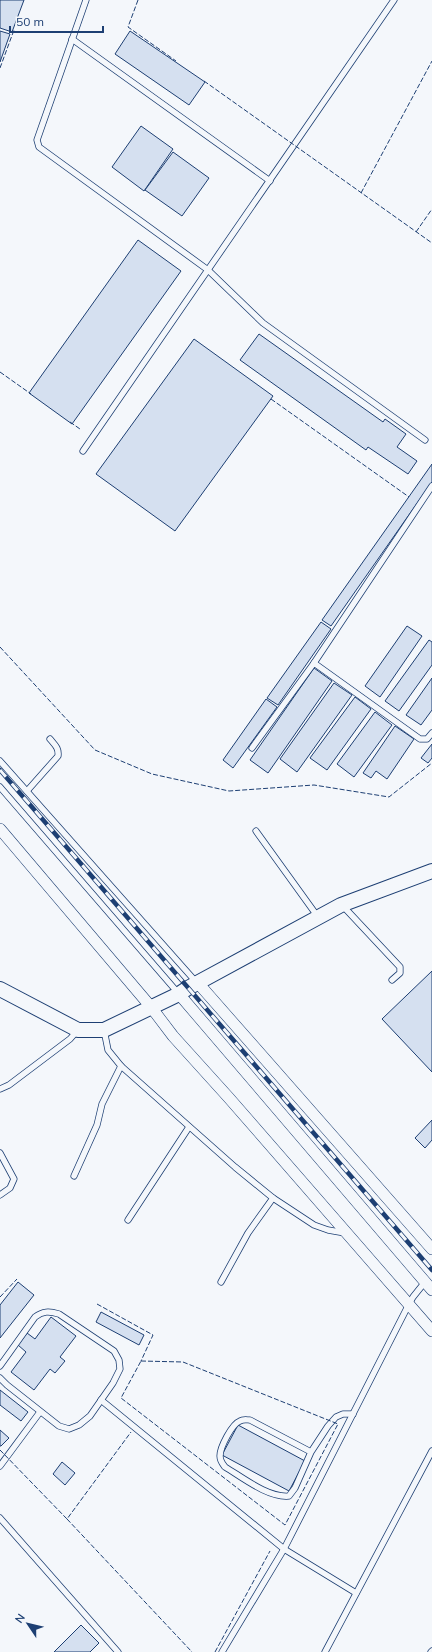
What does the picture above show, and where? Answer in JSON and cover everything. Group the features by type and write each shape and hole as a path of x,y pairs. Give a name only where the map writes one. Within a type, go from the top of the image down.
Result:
{"street":[{"path":"0,829 151,1007 172,1036 229,1098 347,1234 411,1300 432,1331"},
{"path":"0,989 78,1030 104,1030 179,994 342,905 432,871"},
{"path":"198,983 432,1249"},
{"path":"179,994 426,1287"}],"lane":[{"path":"86,0 37,140 39,147 208,270 263,323 425,440"},
{"path":"83,451 394,0"},
{"path":"72,39 270,181"},
{"path":"252,748 314,663 432,486"},
{"path":"314,663 420,739 427,739 432,733"},
{"path":"26,791 58,756 59,751 50,739"},
{"path":"0,760 198,983"},
{"path":"0,787 179,994"},
{"path":"256,831 318,918"},
{"path":"342,905 400,967 400,973 392,980"},
{"path":"0,1089 9,1085 70,1039 78,1030"},
{"path":"104,1030 108,1050 121,1066 189,1127 273,1198 314,1224 328,1230 347,1234"},
{"path":"74,1176 97,1125 102,1104 121,1066"},
{"path":"128,1220 189,1127"},
{"path":"0,1153 14,1179 10,1188 0,1195"},
{"path":"221,1282 248,1233 273,1198"},
{"path":"222,1652 284,1548 354,1414 411,1300 426,1287"},
{"path":"0,1366 2,1361 35,1317 50,1311 59,1314 114,1351 119,1360 120,1369 113,1383 90,1416 79,1425 69,1429 59,1426 40,1412 0,1378"},
{"path":"101,1400 284,1548 356,1593"},
{"path":"0,1466 40,1412"},
{"path":"311,1452 250,1420 240,1420 233,1426 222,1446 220,1454 221,1462 224,1467 267,1492 280,1496 289,1496 295,1488 311,1452 328,1426 336,1417 343,1414 354,1414"},
{"path":"324,1652 432,1451"},
{"path":"1,1520 118,1652"}],"building":[{"path":"0,0 24,0 12,32 0,28"},
{"path":"0,31 10,34 0,62"},
{"path":"130,31 205,82 189,105 115,54"},
{"path":"141,126 173,149 144,191 112,167"},
{"path":"173,152 209,178 182,216 145,190"},
{"path":"138,240 181,271 72,424 29,393"},
{"path":"259,334 383,422 385,419 406,434 397,447 417,461 408,474 368,447 366,450 240,360"},
{"path":"194,339 273,396 175,531 96,474"},
{"path":"432,464 432,482 331,626 322,620"},
{"path":"321,622 331,629 278,705 267,698"},
{"path":"407,626 422,636 380,697 365,686"},
{"path":"429,640 432,642 432,665 399,711 385,701"},
{"path":"314,668 332,681 268,773 250,760"},
{"path":"432,678 432,710 421,725 406,715"},
{"path":"334,683 352,695 297,772 280,759"},
{"path":"355,697 371,709 327,770 310,758"},
{"path":"266,699 277,707 233,768 223,760"},
{"path":"375,712 392,725 354,777 337,764"},
{"path":"395,726 414,739 387,779 376,771 371,778 363,773"},
{"path":"432,744 432,758 428,763 421,758"},
{"path":"432,971 432,1072 382,1019"},
{"path":"432,1120 432,1140 425,1148 415,1138"},
{"path":"18,1282 34,1295 0,1338 0,1305"},
{"path":"101,1312 144,1335 139,1345 96,1322"},
{"path":"51,1317 76,1336 60,1357 65,1361 55,1373 50,1369 34,1390 11,1372 26,1352 18,1345 27,1333 35,1339"},
{"path":"0,1390 28,1412 21,1421 0,1405"},
{"path":"238,1425 305,1461 289,1491 222,1455"},
{"path":"0,1430 9,1438 1,1446 0,1446"},
{"path":"62,1462 75,1473 65,1485 53,1474"},
{"path":"81,1625 99,1643 90,1652 54,1652"}],"railway":[{"path":"0,770 432,1270"}],"fence":[{"path":"138,0 128,27 176,61"},
{"path":"0,68 14,30"},
{"path":"361,193 432,61"},
{"path":"204,81 432,243"},
{"path":"416,232 432,209"},
{"path":"0,372 31,394"},
{"path":"271,399 409,497"},
{"path":"70,422 80,429"},
{"path":"0,647 95,750 152,774 229,791 314,785 389,797 432,763"},
{"path":"0,1297 17,1279"},
{"path":"97,1304 153,1335 141,1361"},
{"path":"141,1361 183,1362 338,1424 285,1525 121,1398 141,1361"},
{"path":"0,1450 67,1519 131,1432"},
{"path":"67,1519 192,1652"},
{"path":"215,1652 270,1551"}]}
